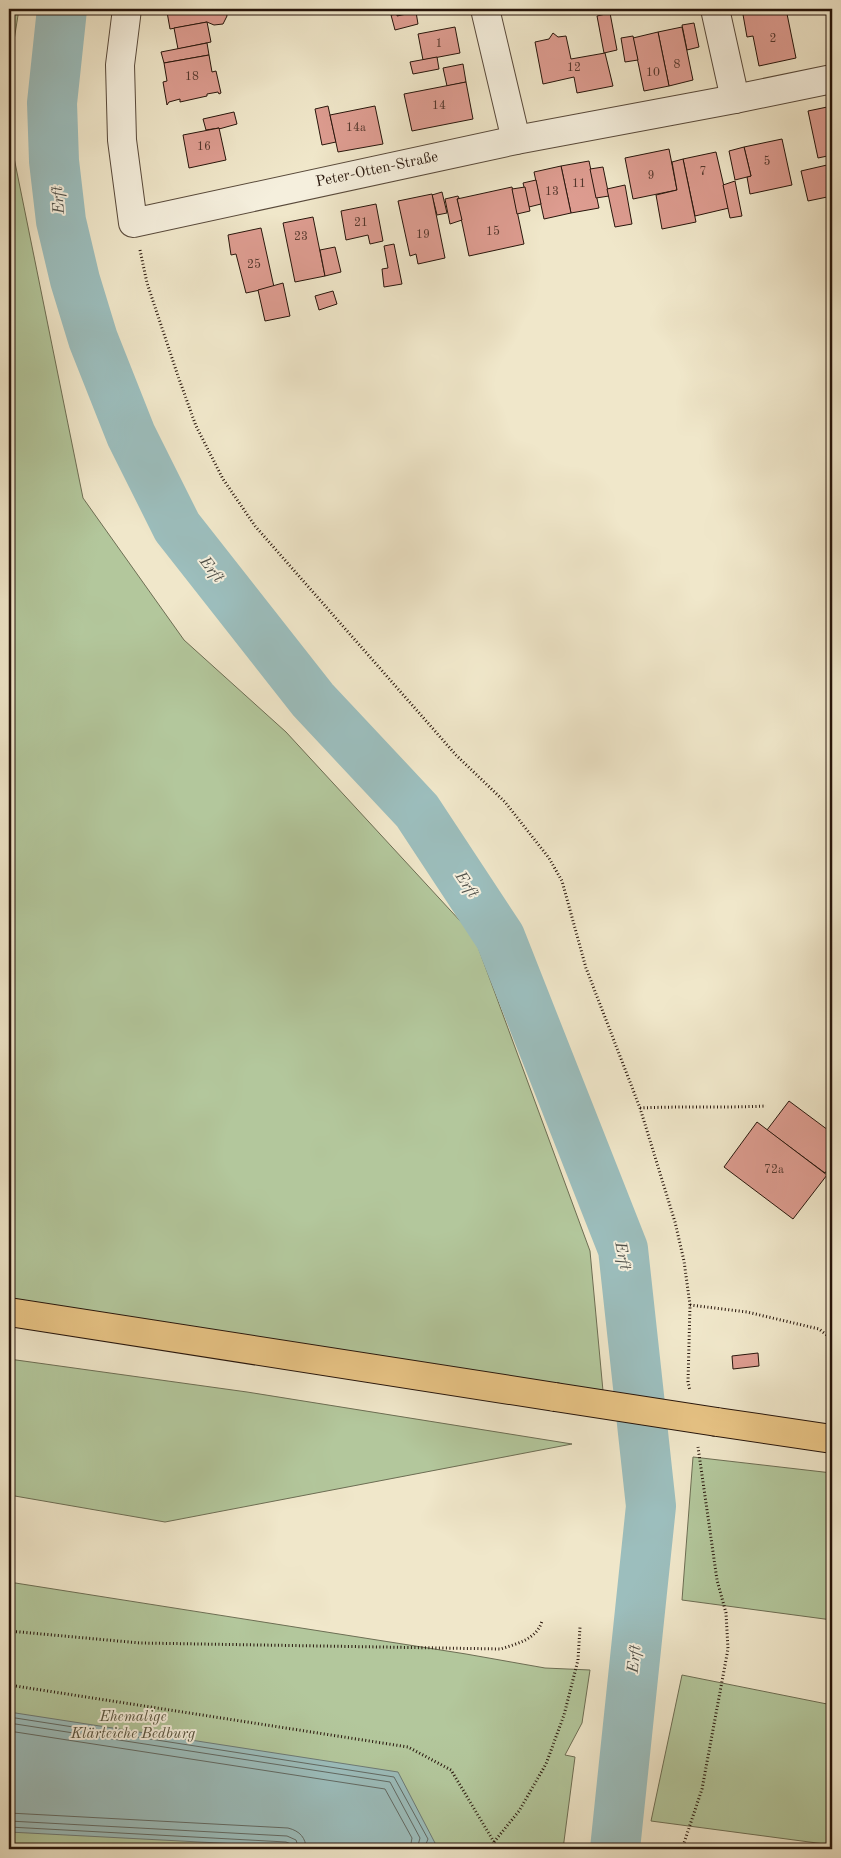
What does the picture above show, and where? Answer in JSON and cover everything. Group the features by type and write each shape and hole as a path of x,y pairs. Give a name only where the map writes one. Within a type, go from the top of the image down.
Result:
{"main road":[{"path":"9,1312 555,1396 707,1430 832,1439"}],"street":[{"path":"127,9 120,65 122,140 133,223"},
{"path":"485,9 516,140"},
{"path":"715,9 735,99"},
{"name":"Peter-Otten-Straße","path":"133,223 516,140 832,79"}],"path":[{"path":"133,223 147,283 178,376 196,426 223,479 255,526 456,755 505,802 549,858 562,881 586,968 640,1108 675,1222 684,1261 690,1305 688,1382 690,1392"},
{"path":"640,1108 766,1106"},
{"path":"690,1305 747,1312 774,1318 819,1329 832,1339"},
{"path":"682,1849 702,1789 728,1649 726,1613 717,1580 707,1430"},
{"path":"9,1631 140,1643 501,1648 532,1638 540,1630 542,1621"},
{"path":"494,1842 519,1811 546,1764 564,1715 578,1660 580,1627"},
{"path":"9,1685 408,1747 451,1770 494,1842 495,1849"}],"green space":[{"path":"9,9 19,9 9,72"},
{"path":"9,133 83,498 184,640 286,732 474,936 590,1251 603,1391 9,1298"},
{"path":"9,1359 247,1392 572,1444 165,1522 9,1495"},
{"path":"693,1457 832,1473 832,1620 682,1600"},
{"name":"Ehemalige Klärteiche Bedburg","path":"9,1582 545,1668 590,1670 582,1723 565,1755 575,1757 563,1849 9,1849"},
{"path":"682,1675 832,1705 832,1845 651,1821"}],"water":[{"path":"9,1712 398,1772 435,1843 426,1849 333,1849 9,1832"}],"building":[{"path":"164,9 226,9 227,16 223,24 214,25 207,22 170,29 167,12"},
{"path":"395,9 428,9 397,16"},
{"path":"742,9 786,9 796,58 759,66 753,36 747,37"},
{"path":"416,12 418,24 395,30 391,15 397,14 397,16"},
{"path":"610,13 617,50 604,53 597,16"},
{"path":"207,22 211,42 178,49 174,28"},
{"path":"694,23 699,47 687,50 682,25"},
{"path":"455,27 460,53 423,60 418,34"},
{"path":"682,27 693,80 669,86 658,32"},
{"path":"658,32 669,86 644,91 633,38"},
{"path":"553,33 558,37 566,36 571,59 605,53 613,86 577,93 574,77 543,84 535,42 549,39"},
{"path":"633,36 638,60 625,62 621,38"},
{"path":"207,43 209,55 164,63 161,52"},
{"path":"209,55 212,72 216,71 221,93 207,94 207,96 180,102 180,99 169,102 167,105 163,82 167,81 164,63"},
{"path":"437,57 439,69 413,74 410,62"},
{"path":"463,64 466,82 447,86 443,68"},
{"path":"466,82 473,119 412,131 404,94"},
{"path":"328,106 336,142 322,145 315,109"},
{"path":"375,106 383,144 338,152 330,115"},
{"path":"832,106 832,155 818,158 808,111"},
{"path":"234,112 237,124 206,130 203,119"},
{"path":"219,128 226,160 189,168 183,135"},
{"path":"782,139 792,185 750,194 747,177 751,176 744,147"},
{"path":"744,147 751,176 735,180 729,151"},
{"path":"669,149 677,190 633,199 625,158"},
{"path":"716,152 729,208 695,216 683,159"},
{"path":"683,159 696,222 662,229 656,195 677,190 672,162"},
{"path":"589,161 599,208 571,213 561,166"},
{"path":"827,165 832,196 808,201 801,171"},
{"path":"561,166 571,213 544,219 534,172"},
{"path":"603,167 609,196 596,198 590,169"},
{"path":"536,180 541,204 529,207 523,183"},
{"path":"735,181 742,216 730,218 723,185"},
{"path":"625,185 632,224 615,227 607,189"},
{"path":"512,187 524,244 469,256 457,199"},
{"path":"525,187 530,211 517,214 512,189"},
{"path":"442,192 447,213 437,215 432,195"},
{"path":"432,194 445,258 418,264 416,254 410,256 398,201"},
{"path":"458,196 462,220 450,224 445,199"},
{"path":"376,204 383,241 370,244 368,235 346,240 341,211"},
{"path":"313,217 325,276 295,282 283,223"},
{"path":"261,228 274,287 246,293 236,254 231,255 228,235"},
{"path":"394,244 402,284 384,287 382,269 388,268 384,246"},
{"path":"335,247 341,272 325,276 320,250"},
{"path":"283,283 290,316 265,321 258,290"},
{"path":"333,291 337,304 319,310 315,296"},
{"path":"789,1101 832,1133 832,1163 825,1173 767,1130"},
{"path":"757,1122 827,1175 793,1219 724,1167"},
{"path":"758,1353 759,1366 733,1369 732,1356"}],"waterway":[{"name":"Erft","path":"62,9 52,103 54,161 61,221 75,280 93,339 131,435 177,527 313,700 417,811 500,937 623,1249 651,1506 615,1849"}]}
